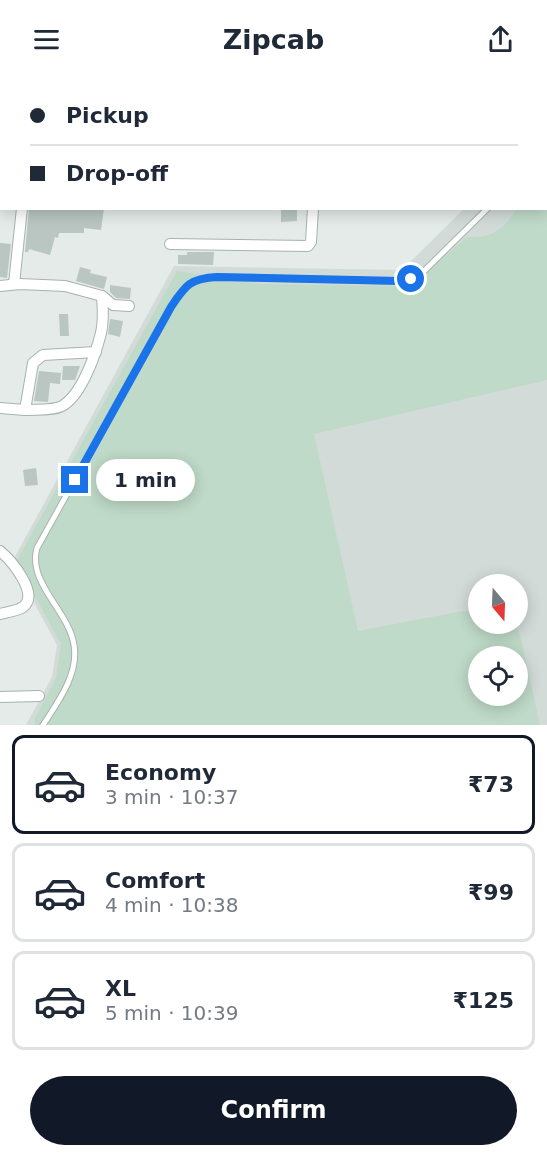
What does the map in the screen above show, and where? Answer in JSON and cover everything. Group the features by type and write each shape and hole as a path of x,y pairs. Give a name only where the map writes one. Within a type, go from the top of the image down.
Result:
{"street":[{"path":"14,284 22,210"},
{"path":"170,244 308,246 311,242 313,210"},
{"path":"0,286 14,284 65,286 102,296 113,304 129,306"},
{"path":"0,408 25,410 53,409 63,406 81,385 96,352 104,312 102,296"},
{"path":"25,410 33,363 37,359 43,355 96,352"},
{"path":"0,551 10,559 26,584 29,594 28,601 22,608 0,614"},
{"path":"0,697 39,696"}],"lane":[{"path":"43,725 69,680 74,662 74,644 67,624 36,567 34,558 37,548 171,307 188,285 199,278 217,277 400,281 411,279 428,267 486,210"}],"shaded area":[{"path":"463,210 547,210 547,725 26,725 52,677 57,645 12,562 174,266 402,270"}],"green space":[{"path":"516,210 547,210 547,380 314,434 358,631 463,611 468,611 468,634 520,634 522,646 468,646 468,706 528,706 528,671 540,725 35,725 35,718 56,678 61,644 16,562 177,271 259,284 403,286 414,283 467,237 491,234 502,227"}],"building":[{"path":"29,210 104,210 101,230 84,228 84,233 59,233 58,238 55,237 50,255 29,249 25,252"},
{"path":"281,210 297,210 297,221 281,222"},
{"path":"0,243 11,244 7,278 0,277"},
{"path":"187,252 214,252 213,265 178,264 178,255 187,255"},
{"path":"80,267 91,270 90,273 107,277 104,289 76,281"},
{"path":"110,285 131,288 130,299 116,298 110,292"},
{"path":"59,314 68,314 69,336 60,336"},
{"path":"110,319 123,321 120,337 108,334"},
{"path":"63,366 80,366 75,380 62,380"},
{"path":"39,371 61,373 60,384 50,383 48,402 34,401"},
{"path":"36,468 38,485 25,486 23,470"}],"route":[{"path":"75,480 171,307 188,285 199,278 400,281 411,279"}]}
